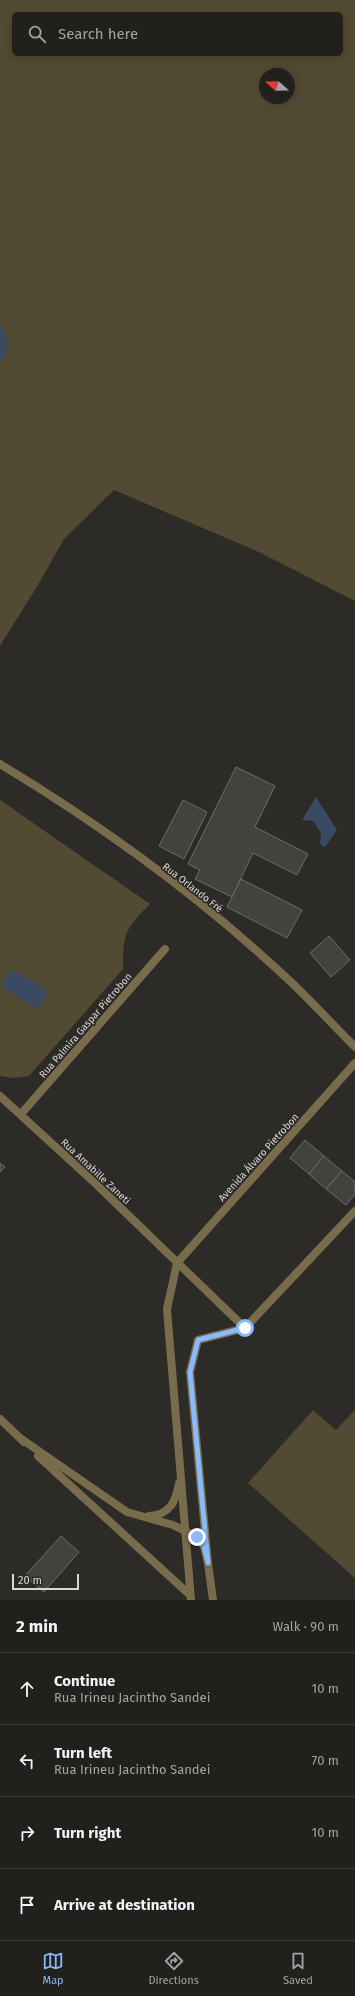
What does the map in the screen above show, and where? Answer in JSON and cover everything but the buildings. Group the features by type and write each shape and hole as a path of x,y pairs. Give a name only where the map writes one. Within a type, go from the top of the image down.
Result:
{"street":[{"name":"Rua Orlando Fré","path":"0,764 55,797 122,844 213,915 291,982 355,1047"},
{"name":"Rua Palmira Gaspar Pietrobon","path":"21,1114 165,949"},
{"name":"Avenida Álvaro Pietrobon","path":"177,1263 355,1063"},
{"name":"Rua Amabille Zaneti","path":"0,1096 112,1199 245,1328"},
{"path":"213,1600 208,1563 190,1372 198,1340 245,1328 355,1210"},
{"path":"177,1263 167,1309 190,1598"},
{"path":"0,1419 190,1598"},
{"path":"20,1438 127,1512 185,1530 197,1537 204,1547 208,1563"},
{"path":"143,1517 159,1516 167,1510 174,1502 181,1474"}],"shaded area":[{"path":"0,0 355,0 355,601 261,553 114,490 64,539 38,585 0,646"},
{"path":"0,800 150,904 130,926 127,932 124,947 123,969 29,1076 13,1078 0,1076"},
{"path":"313,1410 336,1430 355,1410 355,1578 248,1483"}],"water":[{"path":"0,324 8,344 4,358 0,363"},
{"path":"316,797 337,830 325,847 320,844 321,833 313,821 302,820"},
{"path":"12,969 48,991 37,1009 1,986"}],"route":[{"path":"197,1537 204,1547 208,1563 190,1372 198,1340 245,1328"}]}
